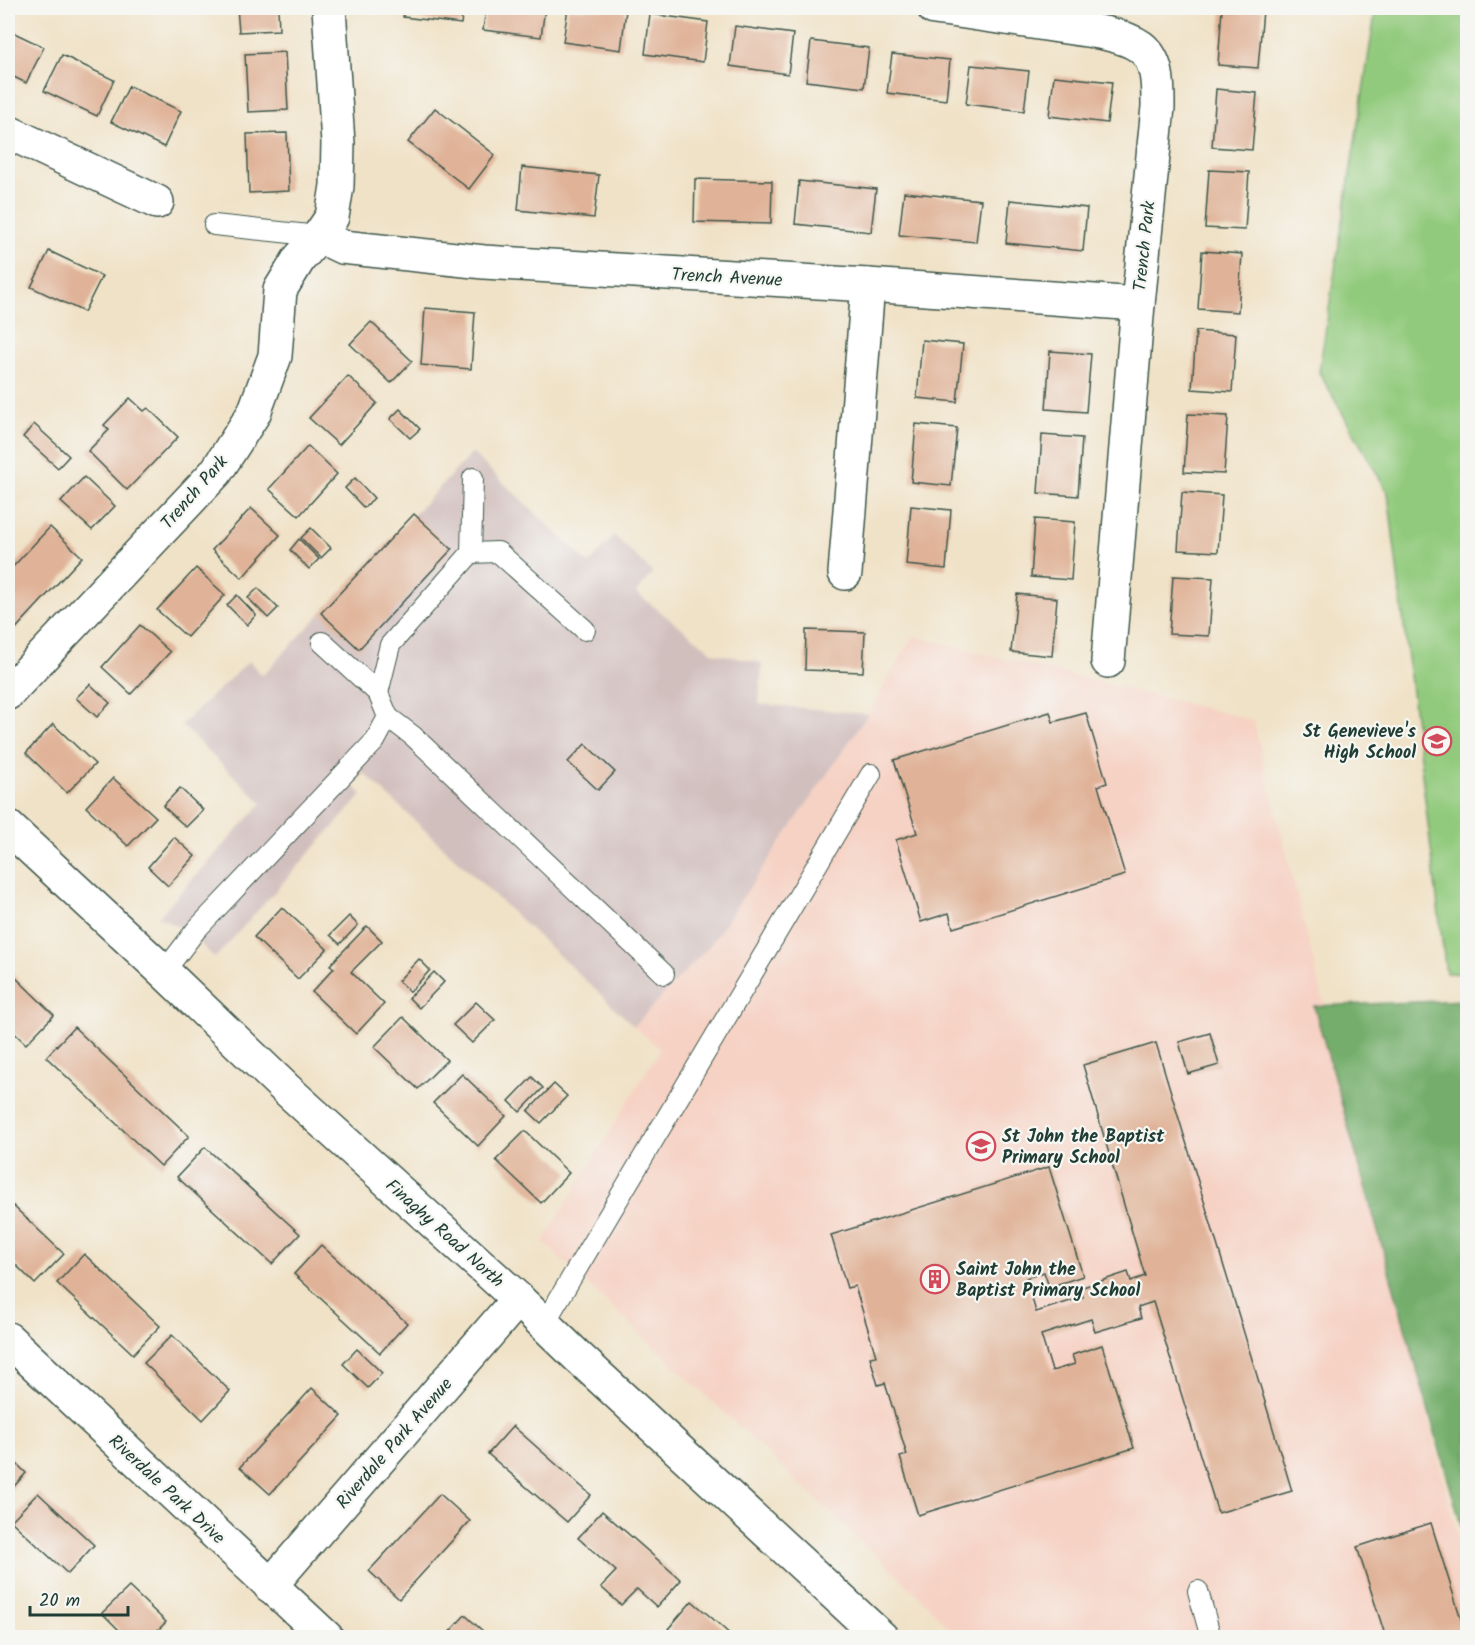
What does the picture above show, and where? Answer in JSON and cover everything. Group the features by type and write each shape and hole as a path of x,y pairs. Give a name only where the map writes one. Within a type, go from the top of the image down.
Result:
{"street":[{"name":"Trench Park","path":"8,693 216,472 254,413 274,356 280,290 299,259 319,237 332,217 337,186 338,143 329,8"},
{"name":"Trench Park","path":"934,8 1095,32 1125,40 1142,48 1154,66 1158,81 1158,107 1138,304 1108,661"},
{"path":"8,132 157,202"},
{"name":"Trench Avenue","path":"319,237 342,247 484,262 1138,304"},
{"path":"845,573 868,285"},
{"name":"Finaghy Road North","path":"8,828 285,1088 518,1299 882,1638"},
{"name":"Riverdale Park Avenue","path":"270,1586 518,1299"},
{"name":"Riverdale Park Drive","path":"8,1339 327,1638"}],"lane":[{"path":"214,225 319,237"},
{"path":"378,693 390,645 471,553 473,478"},
{"path":"471,553 498,552 585,630"},
{"path":"322,642 378,693 388,717 412,736 663,974"},
{"path":"164,972 196,930 375,741 388,717"},
{"path":"544,1324 871,774"},
{"path":"1198,1591 1211,1638"}],"shaded area":[{"path":"472,453 589,564 614,535 653,573 636,593 714,653 762,663 759,704 868,714 711,944 634,1026 364,773 353,785 362,795 215,958 186,930 158,917 262,803 181,725 249,661 262,676"},
{"name":"St John the Baptist Primary School","path":"913,636 1253,720 1467,1573 1467,1637 958,1637 919,1596 543,1242 660,1049 634,1026 711,944 868,714"}],"green space":[{"name":"St Genevieve's High School","path":"1376,8 1467,8 1467,974 1446,973 1388,493 1319,372"},
{"path":"1468,1000 1467,1546 1314,1006"}],"building":[{"path":"237,8 278,8 279,30 239,32"},
{"path":"404,8 463,8 461,24 403,17"},
{"path":"486,8 545,8 541,37 483,30"},
{"path":"568,8 626,10 621,50 563,42"},
{"path":"1222,8 1263,10 1258,68 1218,65"},
{"path":"650,14 708,22 703,62 645,54"},
{"path":"735,26 793,34 788,74 730,66"},
{"path":"8,30 44,47 26,83 8,74"},
{"path":"811,41 869,48 864,88 806,81"},
{"path":"285,52 288,110 248,112 245,54"},
{"path":"892,54 950,60 946,100 887,93"},
{"path":"62,55 114,80 97,116 44,91"},
{"path":"971,65 1029,71 1024,111 966,104"},
{"path":"1054,76 1112,82 1107,123 1049,116"},
{"path":"129,86 181,111 164,147 111,122"},
{"path":"1216,89 1257,93 1252,150 1212,147"},
{"path":"435,108 495,155 469,189 408,142"},
{"path":"287,133 289,191 249,193 247,134"},
{"path":"522,167 599,175 594,218 518,210"},
{"path":"1209,170 1249,172 1245,230 1205,228"},
{"path":"695,179 772,181 771,224 694,222"},
{"path":"799,181 876,189 871,232 795,224"},
{"path":"904,192 981,200 976,242 899,235"},
{"path":"1010,200 1087,208 1083,251 1006,243"},
{"path":"49,251 102,276 84,312 31,287"},
{"path":"1202,251 1242,254 1238,312 1198,309"},
{"path":"425,308 475,312 471,369 421,365"},
{"path":"371,322 412,361 391,383 350,344"},
{"path":"1196,331 1236,334 1232,392 1192,389"},
{"path":"922,340 963,344 957,402 917,398"},
{"path":"1050,351 1091,354 1086,412 1046,409"},
{"path":"348,376 377,403 339,445 309,418"},
{"path":"130,398 144,411 148,408 178,437 127,490 88,451 109,430 104,425"},
{"path":"400,409 420,429 410,438 390,419"},
{"path":"1188,414 1228,416 1224,474 1184,472"},
{"path":"34,424 69,456 58,468 23,437"},
{"path":"916,424 957,428 951,486 911,482"},
{"path":"1042,435 1082,438 1078,496 1038,493"},
{"path":"308,446 337,474 299,516 269,489"},
{"path":"84,477 115,506 92,530 61,502"},
{"path":"355,478 374,498 364,508 345,488"},
{"path":"1182,492 1222,495 1218,552 1178,550"},
{"path":"911,506 951,510 946,569 906,565"},
{"path":"251,508 280,535 242,578 212,550"},
{"path":"414,514 452,549 359,649 321,613"},
{"path":"1035,519 1075,522 1071,580 1031,577"},
{"path":"50,527 82,557 8,637 8,572"},
{"path":"311,528 331,548 321,558 301,538"},
{"path":"299,539 319,559 309,569 290,550"},
{"path":"196,568 225,595 187,637 157,610"},
{"path":"1173,576 1213,578 1209,636 1169,634"},
{"path":"258,588 278,608 268,618 248,598"},
{"path":"1017,594 1057,598 1052,656 1011,652"},
{"path":"237,595 256,615 247,625 227,605"},
{"path":"140,625 170,652 131,694 102,667"},
{"path":"806,630 865,632 863,672 805,670"},
{"path":"90,684 110,703 97,717 76,698"},
{"path":"1050,712 1053,722 1086,713 1107,783 1098,786 1125,875 953,928 949,913 921,922 896,840 917,833 894,760"},
{"path":"53,724 95,764 67,793 26,753"},
{"path":"585,744 615,772 598,790 568,762"},
{"path":"113,778 156,817 128,846 86,807"},
{"path":"180,788 203,810 186,827 163,806"},
{"path":"174,837 195,856 168,886 148,867"},
{"path":"282,907 327,949 298,979 254,937"},
{"path":"349,916 358,925 340,944 330,935"},
{"path":"367,926 382,941 351,972 384,1004 356,1034 312,992 334,968 330,965"},
{"path":"419,959 430,970 410,992 398,981"},
{"path":"8,970 54,1015 26,1044 8,1027"},
{"path":"434,972 444,982 419,1008 409,998"},
{"path":"476,1002 495,1020 472,1043 453,1025"},
{"path":"403,1017 447,1060 418,1089 374,1047"},
{"path":"74,1027 189,1136 161,1166 46,1057"},
{"path":"1210,1033 1219,1065 1188,1074 1179,1042"},
{"name":"Saint John the Baptist Primary School","path":"1156,1043 1292,1491 1218,1513 1153,1302 1138,1307 1141,1318 1095,1332 1091,1319 1041,1335 1052,1371 1075,1364 1072,1355 1102,1345 1134,1448 918,1515 900,1457 907,1455 885,1383 878,1385 870,1357 876,1356 855,1286 847,1288 831,1235 1049,1167 1083,1276 1049,1287 1044,1272 1026,1278 1036,1312 1083,1297 1080,1288 1128,1272 1131,1281 1145,1276 1083,1065"},
{"path":"462,1074 506,1116 478,1146 433,1103"},
{"path":"532,1077 543,1088 520,1112 509,1101"},
{"path":"554,1084 567,1096 541,1123 528,1111"},
{"path":"525,1131 569,1173 541,1203 496,1160"},
{"path":"205,1147 300,1234 272,1264 177,1177"},
{"path":"8,1201 64,1254 35,1284 8,1257"},
{"path":"321,1245 407,1323 380,1353 294,1274"},
{"path":"84,1254 160,1326 133,1354 57,1283"},
{"path":"172,1335 230,1391 203,1420 144,1363"},
{"path":"357,1349 382,1373 368,1388 343,1364"},
{"path":"312,1388 342,1416 270,1494 240,1467"},
{"path":"513,1426 591,1495 567,1522 488,1454"},
{"path":"8,1455 26,1473 8,1493"},
{"path":"38,1493 94,1545 68,1574 11,1521"},
{"path":"440,1494 470,1521 399,1599 369,1571"},
{"path":"602,1511 681,1580 657,1607 637,1589 621,1605 601,1587 616,1571 578,1538"},
{"path":"1431,1523 1467,1638 1386,1638 1357,1547"},
{"path":"129,1587 166,1622 150,1638 127,1638 102,1613"},
{"path":"692,1601 734,1638 678,1638 668,1629"},
{"path":"465,1615 484,1632 491,1638 444,1638"}],"place":[{"name":"St Genevieve's High School","path":"1437,741"},
{"name":"St John the Baptist Primary School","path":"981,1146"},
{"name":"Saint John the Baptist Primary School","path":"935,1279"}]}
